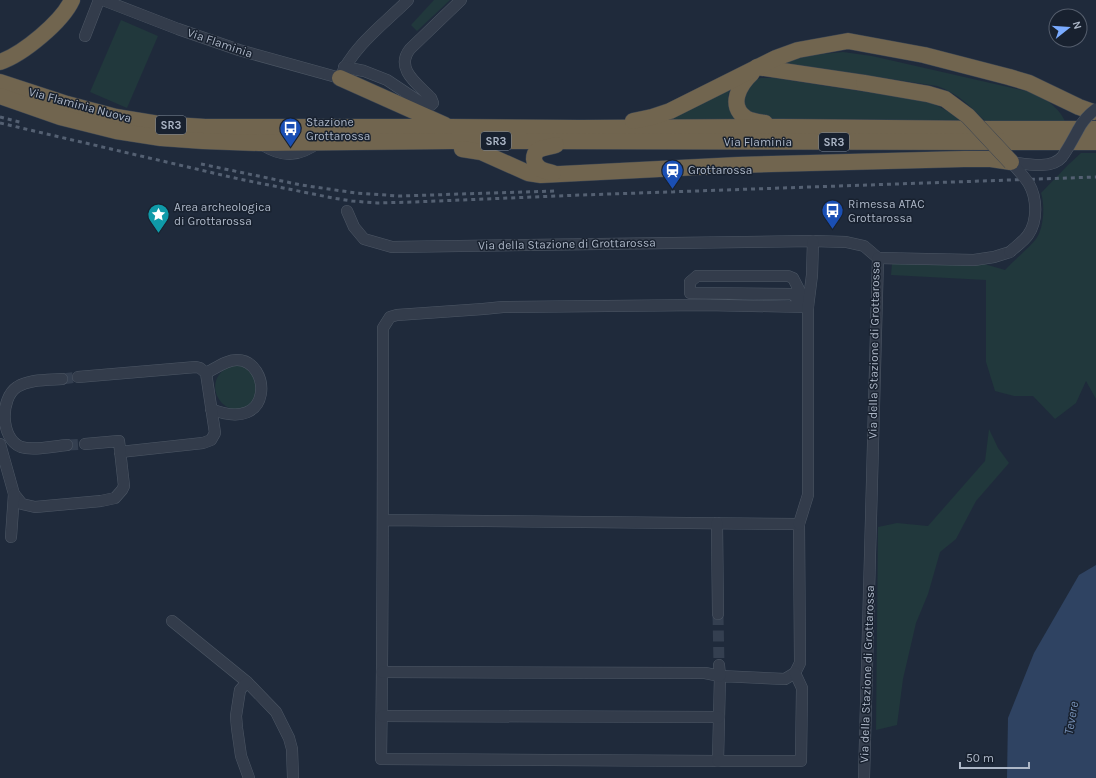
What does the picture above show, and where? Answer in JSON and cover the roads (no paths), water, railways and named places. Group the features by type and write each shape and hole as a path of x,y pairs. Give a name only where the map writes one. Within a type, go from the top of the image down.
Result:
{"highway":[{"path":"0,62 9,58 41,37 64,12 72,0"},
{"path":"558,174 544,171 535,165 534,156 536,152 576,135 652,117 670,111 768,61 798,50 848,41 924,55 1009,77 1029,83 1079,107 1094,111"},
{"path":"757,67 864,83 928,94 944,99 968,116 1011,162"},
{"path":"757,67 745,79 738,90 737,101 739,110 744,117 748,119 784,127"},
{"path":"342,72 450,127"},
{"name":"Via Flaminia Nuova","path":"0,82 67,104 104,114 130,120 176,126 233,128 450,127"},
{"name":"Via Flaminia Nuova","path":"0,96 60,117 116,131 203,142 419,141"},
{"path":"0,103 60,117"},
{"name":"Via Flaminia","path":"450,127 576,135 1096,142"},
{"name":"Via Flaminia","path":"419,141 784,127 1096,129"},
{"path":"419,141 481,152 528,173 536,175 738,165 964,159 991,159 1011,162"}],"street":[{"path":"85,36 99,0"},
{"name":"Via Flaminia","path":"103,0 178,29 258,56 342,72 364,71 387,80 424,104 428,105 431,105 433,102 431,98 410,77 405,65 405,58 410,49 461,0"},
{"path":"342,72 357,50 408,0"},
{"path":"1011,162 1039,165 1058,161 1066,151 1084,120 1094,111"},
{"path":"878,258 974,260 994,257 1010,252 1029,234 1035,212 1034,199 1029,183 1011,162"},
{"name":"Via della Stazione di Grottarossa","path":"347,211 354,227 364,239 392,247 813,241 846,242 864,246 878,258 864,778"},
{"path":"382,672 705,673 720,671 786,679 795,673 800,663 799,524 808,495 808,307 812,275 813,241"},
{"path":"697,276 788,276 793,278 808,307 792,294 690,293 690,282 697,276"},
{"path":"795,673 802,688 801,762 381,760 383,328 390,317 407,314 503,307 705,305 808,307"},
{"path":"206,373 230,361 239,360 248,363 254,368 259,377 262,390 260,401 254,408 245,412 235,415 224,414 211,409"},
{"path":"78,378 196,367 200,368 206,373 215,433 211,440 203,443 120,452"},
{"path":"62,379 36,381 18,386 9,394 6,402 4,418 10,437 19,446 33,448 67,445"},
{"path":"0,444 14,494 22,504 35,507 101,501 115,498 122,490 124,486 119,441 85,444"},
{"path":"12,537 11,517 14,494"},
{"path":"383,520 799,524"},
{"path":"717,523 718,614"},
{"path":"172,621 246,682 269,703 276,712 285,728 292,749 293,778"},
{"path":"718,762 720,671"},
{"path":"246,682 240,690 236,716 241,756 249,778"},
{"path":"382,716 719,717"}],"water":[{"name":"Tevere","path":"1096,565 1096,778 1007,778 1008,718 1034,653 1079,575"}],"tunnel":[{"path":"62,379 78,377"},
{"path":"67,445 85,444"},
{"path":"718,614 719,665"}],"railway":[{"path":"0,117 23,123"},
{"path":"0,123 239,179 333,198 377,203 1096,177"},
{"path":"201,164 301,185 356,193 399,196 556,191"}],"place":[{"name":"Stazione Grottarossa","path":"291,148"},
{"name":"Grottarossa","path":"672,190"},
{"name":"Rimessa ATAC Grottarossa","path":"833,230"},
{"name":"Area archeologica di Grottarossa","path":"159,234"}]}
